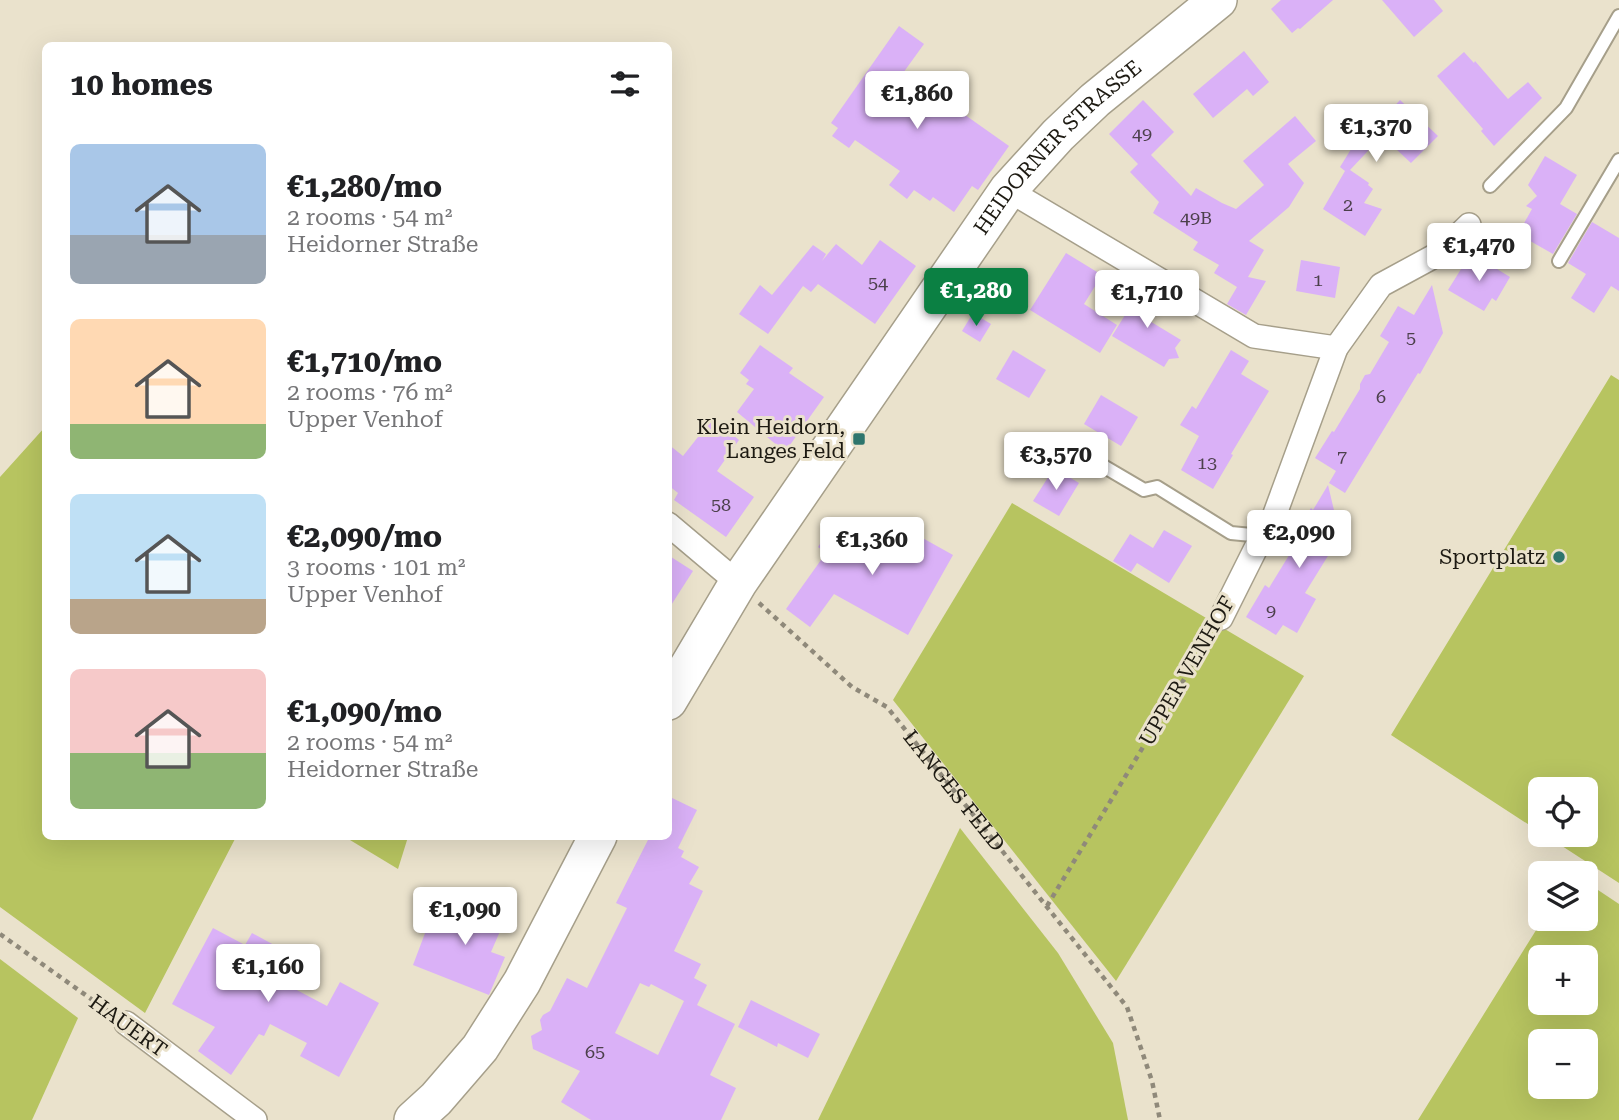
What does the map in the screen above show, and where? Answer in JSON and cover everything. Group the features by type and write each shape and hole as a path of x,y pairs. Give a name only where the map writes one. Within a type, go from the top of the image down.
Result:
{"main road":[{"name":"HEIDORNER STRASSE","path":"672,694 738,583 1008,190 1058,135 1096,100 1218,0"},
{"path":"413,1120 436,1099 480,1048 522,982 596,840"}],"street":[{"path":"1008,190 1254,336 1336,348"},
{"name":"UPPER VENHOF","path":"1221,618 1262,536 1272,522 1336,348 1381,285 1440,253 1469,225"},
{"path":"672,527 738,583"},
{"name":"HAUERT","path":"126,1023 255,1120"}],"lane":[{"path":"1490,186 1566,108 1619,16"},
{"path":"1559,261 1619,160"},
{"path":"1069,446 1144,489 1157,487 1231,533 1262,536"}],"path":[{"name":"LANGES FELD","path":"738,583 852,687 887,707 1127,1007 1152,1081 1160,1120"},
{"name":"UPPER VENHOF","path":"1047,906 1221,618"},
{"name":"HAUERT","path":"0,934 126,1023"}],"green space":[{"name":"Sportplatz","path":"1611,375 1619,380 1619,883 1598,869 1598,861 1585,861 1564,847 1598,847 1598,777 1528,777 1528,824 1391,735"},
{"path":"42,430 42,840 234,840 145,1013 0,907 0,477"},
{"path":"1012,503 1304,676 1116,981 893,700"},
{"path":"960,828 1058,953 1113,1043 1128,1120 818,1120"},
{"path":"350,840 407,840 398,869"},
{"path":"1598,890 1619,904 1619,1120 1418,1120 1536,931 1598,931"},
{"path":"0,959 78,1018 32,1120 0,1120"}],"building":[{"path":"1281,0 1333,0 1292,33 1271,9"},
{"path":"1382,0 1434,0 1443,11 1414,37"},
{"path":"899,26 924,44 898,80 935,106 941,98 1009,146 978,190 972,186 954,212 933,197 930,201 914,190 907,199 889,185 900,171 855,140 849,148 832,136 838,128 831,123"},
{"path":"1244,51 1269,82 1253,96 1247,89 1213,118 1193,94"},
{"path":"1464,52 1508,99 1528,82 1542,98 1494,146 1481,131 1483,129 1437,76"},
{"path":"1143,100 1174,132 1151,155 1191,196 1196,188 1236,209 1264,185 1243,161 1295,116 1316,141 1288,164 1304,183 1289,207 1249,241 1264,250 1248,277 1266,281 1246,315 1227,304 1237,287 1214,273 1219,265 1193,250 1198,242 1153,213 1159,202 1130,172 1138,164 1109,134"},
{"path":"1400,100 1438,136 1411,163 1382,136 1350,170 1373,189 1364,203 1382,209 1365,236 1323,209 1345,171 1340,167 1374,112 1382,120"},
{"path":"1545,156 1577,175 1560,204 1577,214 1553,254 1518,234 1532,209 1526,206 1537,196 1528,185"},
{"path":"1592,222 1619,238 1619,291 1611,286 1594,313 1571,298 1586,274 1568,263"},
{"path":"880,240 916,266 875,324 818,284 811,292 803,286 768,334 739,314 760,285 772,295 813,245 826,254 822,261 836,244 862,265"},
{"path":"1066,253 1102,275 1084,304 1117,325 1100,353 1030,310"},
{"path":"1471,253 1510,277 1496,301 1492,298 1484,311 1448,290"},
{"path":"1301,260 1340,267 1335,298 1296,291"},
{"path":"1432,285 1443,333 1345,493 1329,483 1336,471 1315,458 1360,389 1365,375 1370,374 1389,342 1380,336 1398,306 1414,315"},
{"path":"1143,286 1162,298 1148,320 1181,340 1175,348 1179,358 1169,359 1164,367 1112,336"},
{"path":"973,313 991,324 980,342 962,331"},
{"path":"760,345 793,368 789,373 824,397 785,452 737,412 754,389 746,384 749,380 740,373"},
{"path":"1013,350 1046,370 1029,398 996,379"},
{"path":"1231,350 1249,361 1241,374 1269,391 1213,489 1181,470 1199,436 1180,425 1192,406 1196,409"},
{"path":"1101,395 1138,417 1121,446 1084,424"},
{"path":"713,418 739,440 717,471 754,497 726,537 674,500 678,493 672,488 672,447 683,456"},
{"path":"1054,468 1079,483 1059,516 1033,501"},
{"path":"1328,485 1343,548 1331,551 1305,593 1316,599 1297,633 1283,625 1276,635 1246,617 1265,585 1269,588 1291,552 1286,549 1303,515 1306,516 1311,508 1313,510"},
{"path":"843,519 896,556 910,531 953,555 908,635 834,594 810,627 786,609 826,553 818,547 829,530 833,533"},
{"path":"1164,530 1192,546 1169,583 1137,563 1131,572 1113,561 1130,534 1153,548"},
{"path":"672,558 693,571 672,604"},
{"path":"672,798 697,810 678,848 684,851 681,857 699,867 689,884 703,891 674,951 701,964 694,978 707,985 697,1005 735,1024 710,1075 736,1088 721,1120 591,1120 561,1102 580,1071 533,1049 531,1036 542,1030 540,1020 550,1011 567,978 587,988 627,908 616,903 648,840 672,840","holes":["640,983 649,987 651,984 684,1001 658,1055 615,1033"]},
{"path":"483,894 511,906 491,952 505,957 489,995 413,965 433,912 469,926"},
{"path":"213,928 245,945 252,933 305,962 291,987 327,1006 340,982 379,1003 339,1077 300,1056 307,1043 270,1024 264,1036 259,1034 231,1075 198,1051 215,1027 172,1004"},
{"path":"751,1000 820,1034 808,1058 778,1043 777,1047 738,1027"}],"place":[{"name":"Klein Heidorn, Langes Feld","path":"859,439"},
{"name":"Sportplatz","path":"1559,557"}]}
